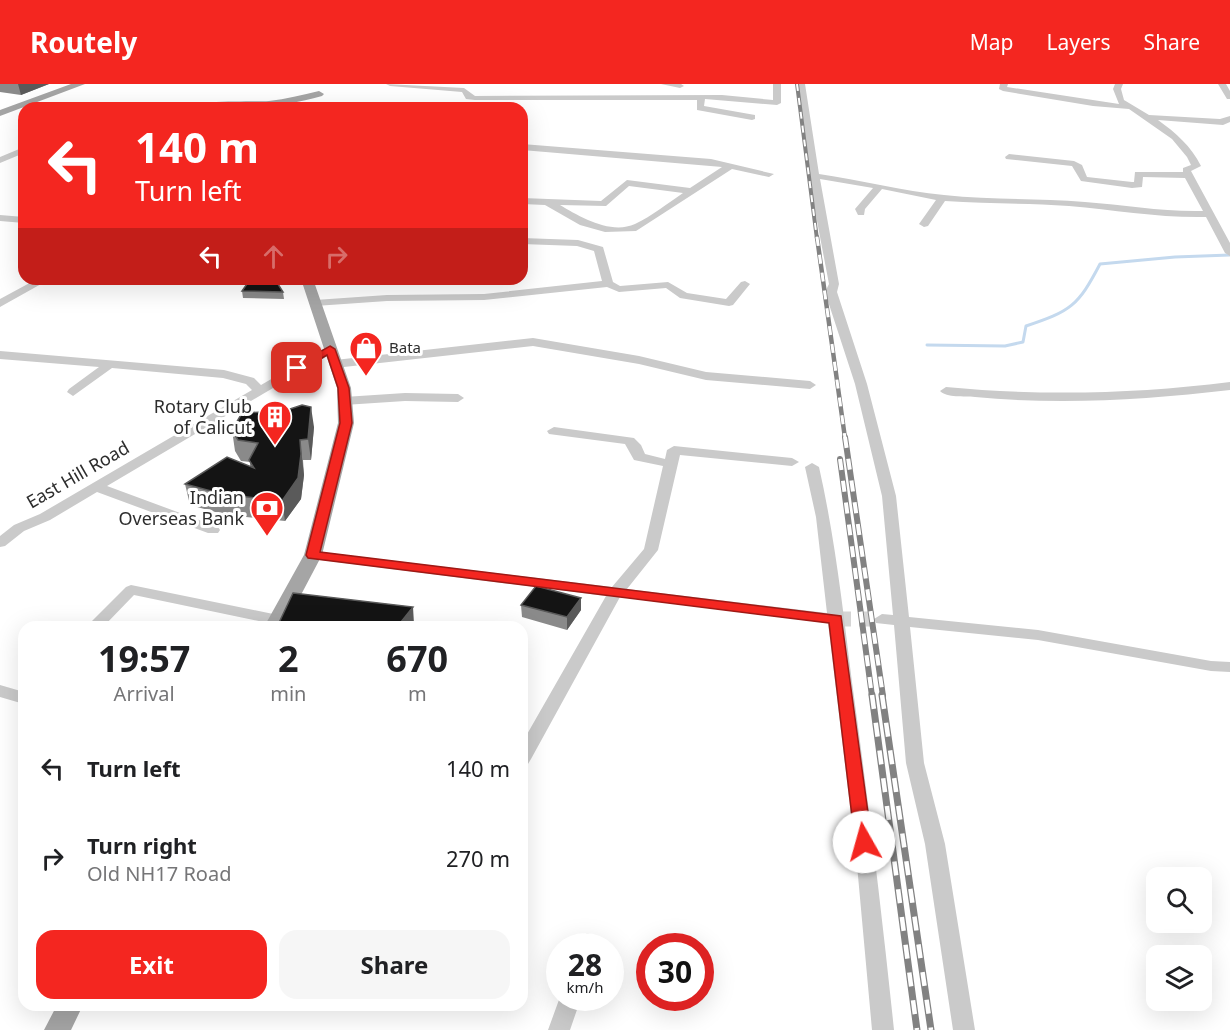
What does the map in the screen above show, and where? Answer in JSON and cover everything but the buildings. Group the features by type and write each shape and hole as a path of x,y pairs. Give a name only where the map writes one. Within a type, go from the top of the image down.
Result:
{"main road":[{"path":"38,102 80,84"},
{"path":"312,102 327,84"},
{"path":"303,102 318,95"},
{"path":"278,621 313,555 346,423 344,388 309,285"},
{"path":"57,1030 67,1011"}],"street":[{"path":"390,84 464,90 470,97 475,98 701,98 777,103 777,84"},
{"path":"664,84 681,85 675,98"},
{"path":"801,84 834,284 831,292 861,384 889,496 915,763 935,844 964,1030"},
{"path":"1004,84 1003,89 1093,104 1132,107"},
{"path":"1119,84 1117,89 1120,101 1169,133 1193,155 1196,166 1186,170 1230,253"},
{"path":"1222,84 1230,97"},
{"path":"701,98 700,108 752,117"},
{"path":"1146,117 1223,123 1224,119 1230,119"},
{"path":"528,147 711,162 769,174"},
{"path":"0,160 18,152"},
{"path":"1009,157 1074,164 1079,167 1080,175 1084,179 1132,185 1140,184 1138,174 1190,175"},
{"path":"547,202 584,222 605,229 636,228 730,166"},
{"path":"815,176 942,198 992,202 1036,201 1171,214 1209,214"},
{"path":"528,201 603,204 627,183 692,191"},
{"path":"861,213 860,208 880,186"},
{"path":"924,224 942,198"},
{"path":"0,218 18,220"},
{"path":"528,241 578,243 599,249 608,284"},
{"path":"315,303 387,298 484,297 608,284 619,289 668,285 684,296 729,303 746,284"},
{"path":"0,304 34,285"},
{"path":"333,356 533,342 639,360 706,376 810,385"},
{"path":"0,356 224,374 250,381 260,390"},
{"name":"East Hill Road","path":"0,543 19,528 45,517 260,390 333,356"},
{"path":"73,392 110,365"},
{"path":"946,391 991,396 1075,399 1194,391 1230,386"},
{"path":"344,401 405,397 458,398"},
{"path":"554,431 629,441 634,445 639,457 671,464"},
{"path":"528,748 615,593 651,550 674,450 792,462"},
{"path":"812,467 823,517 836,619 867,865 883,1030"},
{"path":"96,487 213,530"},
{"path":"313,555 836,619"},
{"path":"100,621 131,590 263,621"},
{"path":"882,619 1038,635 1211,666 1230,667"},
{"path":"0,691 18,696"},
{"path":"560,1030 566,1011"}],"waterway":[{"path":"927,345 1005,346 1023,342 1026,326 1053,316 1072,305 1079,298 1100,264 1175,257 1230,255"}],"tunnel":[{"path":"836,619 882,619"}],"railway":[{"path":"797,84 817,239"},
{"path":"817,237 845,438"},
{"path":"845,437 883,696"},
{"path":"840,459 872,696"},
{"path":"872,695 917,1030"},
{"path":"882,695 931,1030"}],"place":[{"name":"Bata","path":"366,377"},
{"name":"Rotary Club of Calicut","path":"275,446"},
{"name":"Indian Overseas Bank","path":"267,537"}],"route":[{"path":"297,368 330,349 344,388 346,423 313,555 836,619 864,842"}]}
